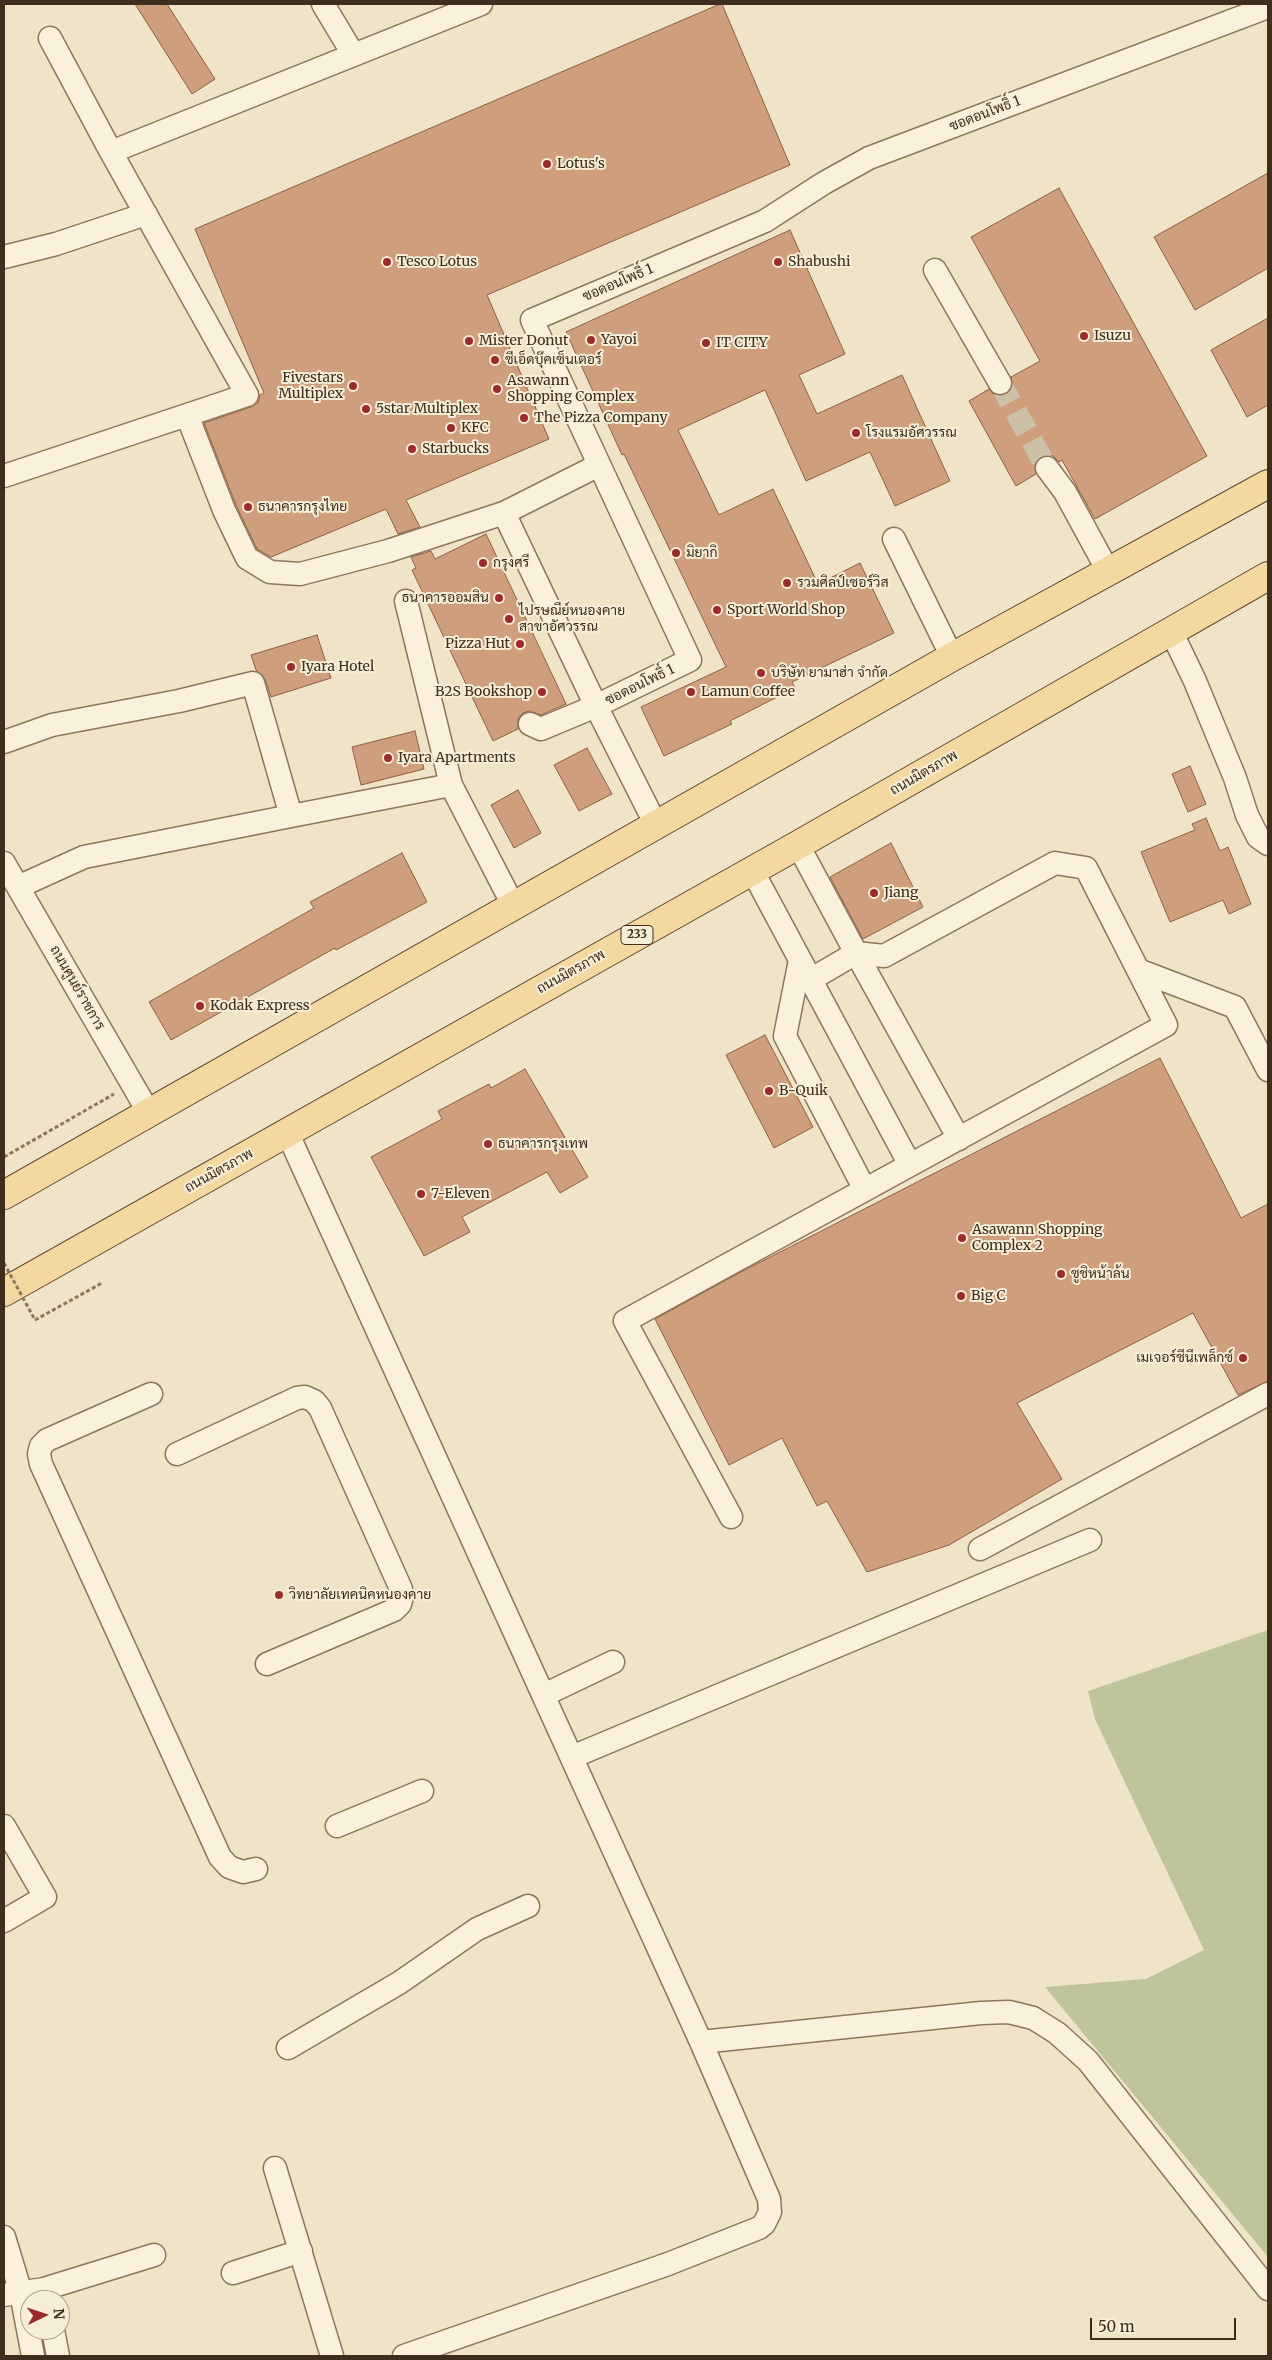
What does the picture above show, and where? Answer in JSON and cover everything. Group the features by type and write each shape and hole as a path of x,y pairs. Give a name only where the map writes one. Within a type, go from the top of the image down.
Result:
{"main road":[{"path":"4,1195 952,657 1268,484"},
{"name":"ถนนมิตรภาพ","path":"4,1292 798,845 1268,576"}],"street":[{"path":"323,4 354,54"},
{"path":"111,152 481,4"},
{"name":"ซอดอนโพธิ์ 1","path":"656,825 596,706 690,660 532,320 765,221 824,183 869,158 1084,76 1266,13"},
{"path":"4,476 247,395 111,152 50,38"},
{"path":"4,257 56,244 146,214"},
{"path":"936,270 1000,383"},
{"path":"187,415 224,510 247,558 270,572 300,574 388,552 504,513 599,465"},
{"path":"1047,468 1065,492 1108,571"},
{"path":"504,513 596,706 541,729 530,724"},
{"path":"894,539 952,657"},
{"path":"406,601 451,785 514,907"},
{"path":"1170,631 1195,681 1235,778 1247,815 1258,837 1268,844"},
{"path":"4,742 52,725 178,701 253,683 290,816"},
{"path":"18,887 84,857 451,785"},
{"path":"798,845 959,1139"},
{"path":"731,1517 625,1322 1166,1025 1086,868 1055,863 884,956 856,953 805,970"},
{"name":"ถนนศูนย์ราชการ","path":"4,864 149,1113"},
{"path":"752,870 910,1165"},
{"path":"805,970 785,1036 866,1190"},
{"path":"1138,970 1235,1007 1268,1070"},
{"path":"287,1132 701,2042 769,2199 770,2212 764,2224 759,2228 668,2264 404,2356"},
{"path":"150,1394 47,1440 41,1446 38,1454 220,1857 229,1867 243,1872 256,1869"},
{"path":"980,1549 1268,1394"},
{"path":"177,1454 297,1398 305,1397 314,1401 320,1408 400,1589 402,1596 400,1604 394,1610 267,1664"},
{"path":"572,1757 1090,1540"},
{"path":"544,1695 612,1662"},
{"path":"337,1826 422,1791"},
{"path":"4,1826 45,1898 4,1921"},
{"path":"288,2048 399,1983 478,1929 528,1906"},
{"path":"701,2042 981,2013 1009,2012 1033,2018 1057,2033 1088,2061 1268,2289"},
{"path":"275,2168 332,2356"},
{"path":"4,2237 12,2294 33,2356"},
{"path":"234,2273 300,2251"},
{"path":"59,2290 154,2255"},
{"path":"55,2340 58,2356"}],"path":[{"path":"4,1157 132,1084"},
{"path":"4,1263 35,1320 102,1283"}],"green space":[{"path":"1268,1630 1268,2257 1045,1987 1146,1979 1204,1950 1095,1719 1088,1691"}],"building":[{"path":"135,4 167,4 215,79 192,94"},
{"name":"Tesco Lotus","path":"722,4 790,165 487,295 549,439 406,500 420,527 398,534 386,509 271,557 257,549 236,505 204,423 251,407 258,403 260,395 264,393 195,229"},
{"path":"1268,173 1268,268 1195,310 1154,237"},
{"name":"Isuzu","path":"1059,188 1207,456 1095,519 1062,460 1059,462 1053,456 1046,455 1040,457 1035,463 1036,474 1016,486 969,401 989,389 994,395 1006,395 1012,389 1011,377 1040,361 971,237"},
{"path":"790,230 845,354 799,375 817,414 902,375 950,481 895,506 870,452 806,481 765,390 678,430 719,515 773,489 818,584 860,563 894,633 792,682 795,688 730,721 732,724 664,756 641,707 726,667 624,454 622,455 566,332"},
{"path":"1268,318 1268,405 1247,417 1211,350"},
{"path":"486,534 566,704 541,715 529,711 523,713 518,719 518,729 493,741 412,570 416,568 411,557 431,551 435,559"},
{"name":"Iyara Hotel","path":"317,635 331,678 271,697 265,679 256,670 251,655"},
{"name":"Iyara Apartments","path":"415,731 424,769 361,785 352,747"},
{"path":"587,748 612,794 579,811 554,765"},
{"path":"1190,766 1206,804 1188,812 1172,774"},
{"path":"518,790 541,833 514,848 491,805"},
{"path":"1206,818 1220,851 1228,847 1251,904 1229,914 1223,900 1170,922 1141,852 1195,830 1192,824"},
{"name":"Jiang","path":"891,843 923,907 863,939 830,877"},
{"path":"402,853 427,902 336,950 335,948 171,1040 149,1002 314,908 310,902"},
{"name":"B-Quik","path":"765,1035 813,1127 774,1148 726,1055"},
{"name":"Big C","path":"1160,1058 1241,1218 1268,1204 1268,1381 1238,1395 1193,1313 1017,1403 1062,1479 949,1545 867,1572 827,1501 817,1506 782,1438 729,1465 655,1319 739,1273"},
{"path":"525,1069 588,1177 560,1193 547,1172 462,1217 470,1232 424,1256 371,1157 442,1119 438,1111 489,1084 491,1088"}],"tunnel":[{"path":"1000,383 1047,468"}],"place":[{"name":"Lotus's","path":"547,164"},
{"name":"Tesco Lotus","path":"387,262"},
{"name":"Shabushi","path":"778,262"},
{"name":"Isuzu","path":"1084,336"},
{"name":"Yayoi","path":"591,340"},
{"name":"Mister Donut","path":"469,341"},
{"name":"IT CITY","path":"706,343"},
{"name":"ซีเอ็ดบุ๊คเซ็นเตอร์","path":"495,360"},
{"name":"Fivestars Multiplex","path":"353,386"},
{"name":"Asawann Shopping Complex","path":"497,389"},
{"name":"5star Multiplex","path":"366,409"},
{"name":"The Pizza Company","path":"524,418"},
{"name":"KFC","path":"451,428"},
{"name":"โรงแรมอัศวรรณ","path":"856,433"},
{"name":"Starbucks","path":"412,449"},
{"name":"ธนาคารกรุงไทย","path":"248,507"},
{"name":"มิยากิ","path":"676,553"},
{"name":"กรุงศรี","path":"483,563"},
{"name":"รวมศิลป์เซอร์วิส","path":"787,583"},
{"name":"ธนาคารออมสิน","path":"499,598"},
{"name":"Sport World Shop","path":"717,610"},
{"name":"ไปรษณีย์หนองคาย สาขาอัศวรรณ","path":"509,619"},
{"name":"Pizza Hut","path":"520,644"},
{"name":"Iyara Hotel","path":"291,667"},
{"name":"บริษัท ยามาฮ่า จำกัด","path":"761,673"},
{"name":"B2S Bookshop","path":"542,692"},
{"name":"Lamun Coffee","path":"691,692"},
{"name":"Iyara Apartments","path":"388,758"},
{"name":"Jiang","path":"874,893"},
{"name":"Kodak Express","path":"200,1006"},
{"name":"B-Quik","path":"769,1091"},
{"name":"ธนาคารกรุงเทพ","path":"488,1144"},
{"name":"7-Eleven","path":"421,1194"},
{"name":"Asawann Shopping Complex 2","path":"962,1238"},
{"name":"ซูชิหน้าล้น","path":"1061,1274"},
{"name":"Big C","path":"961,1296"},
{"name":"เมเจอร์ซีนีเพล็กซ์","path":"1243,1358"},
{"name":"วิทยาลัยเทคนิคหนองคาย","path":"279,1595"}]}
